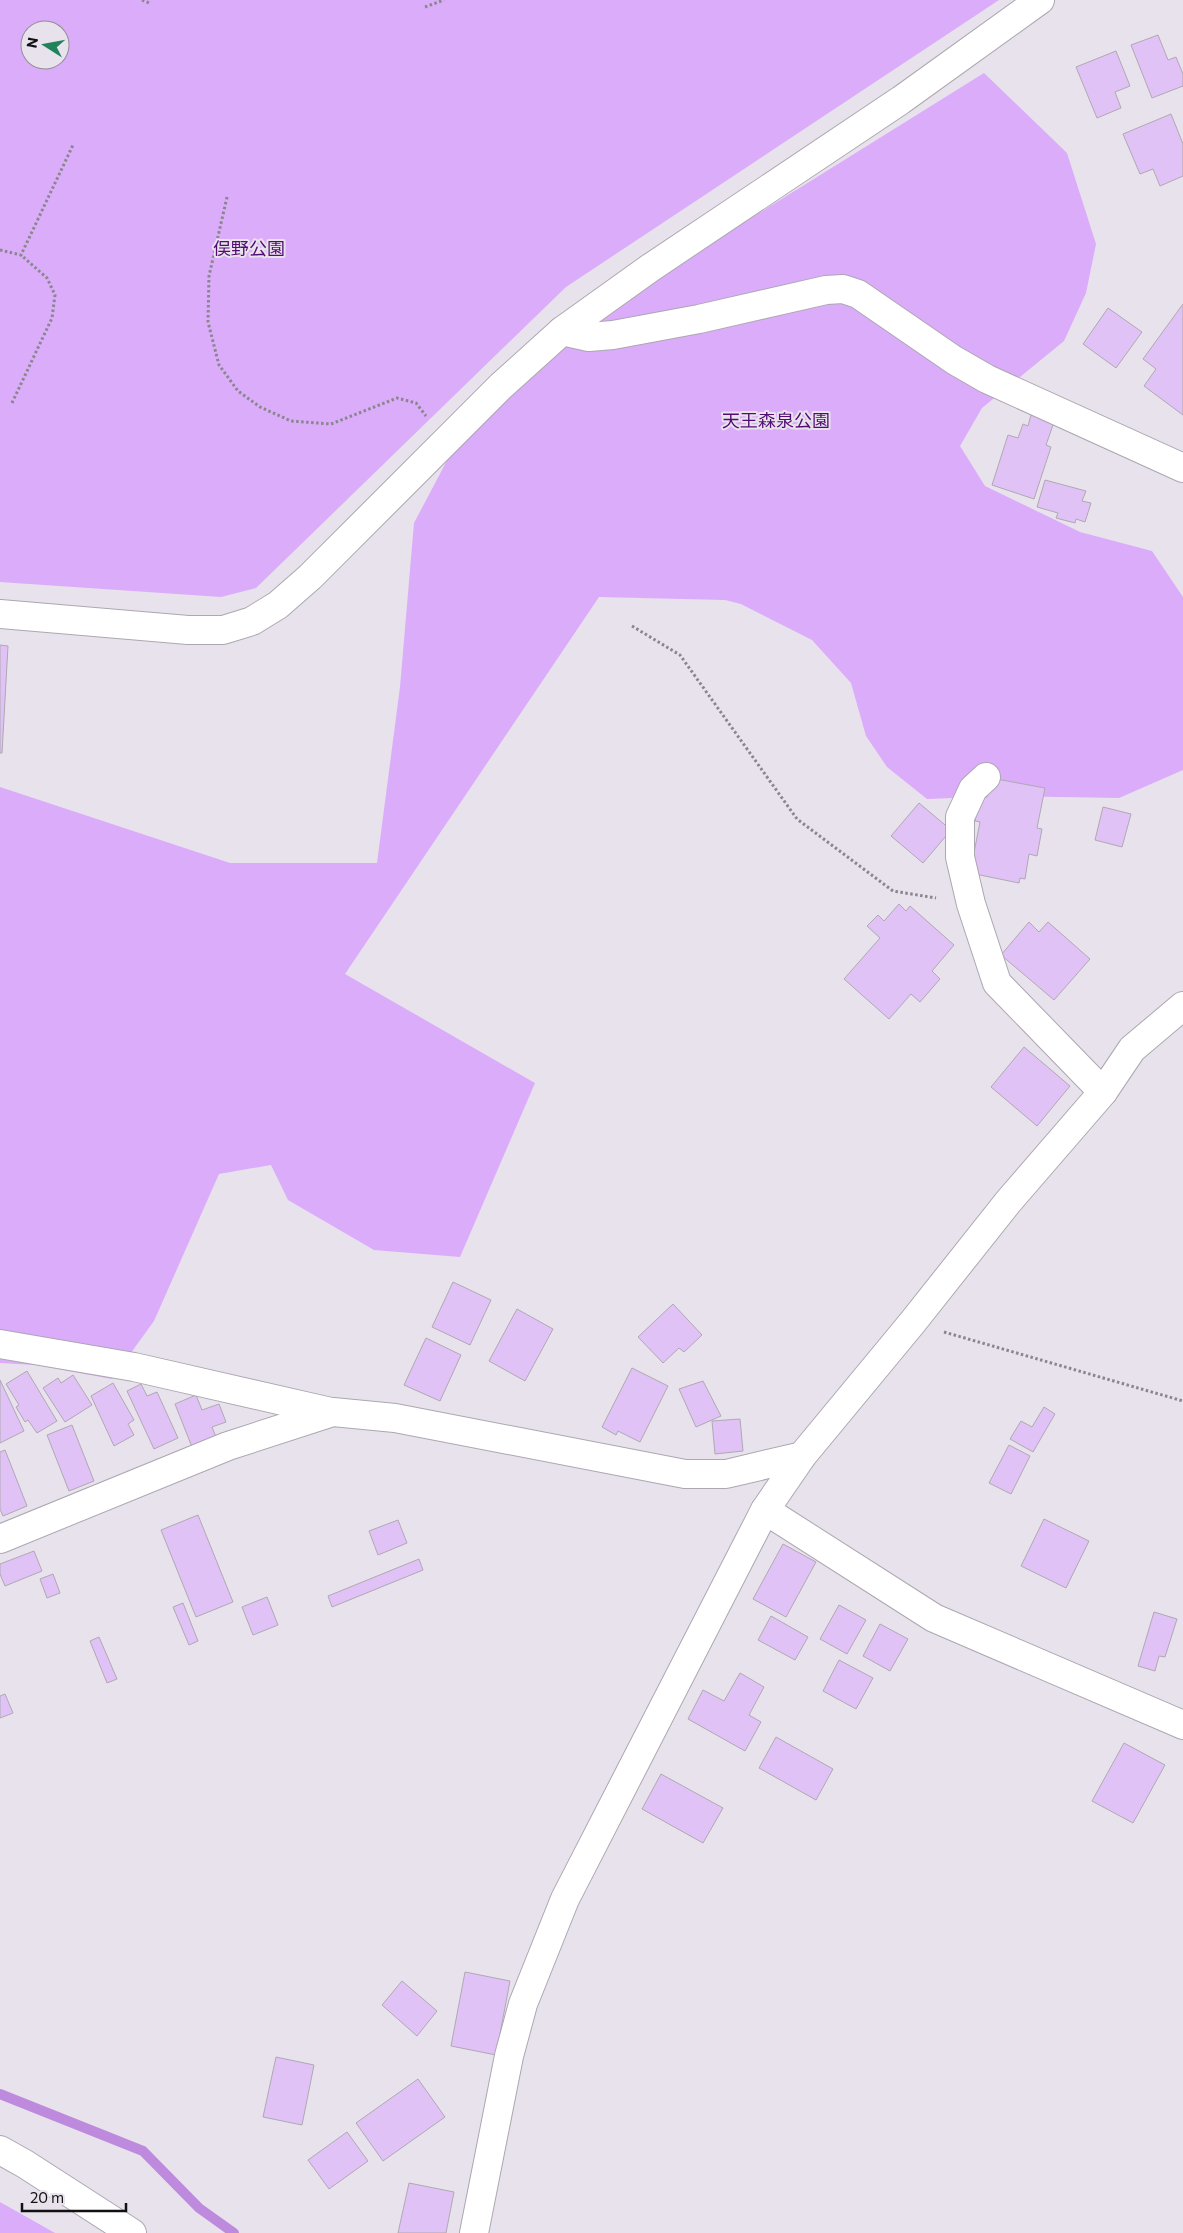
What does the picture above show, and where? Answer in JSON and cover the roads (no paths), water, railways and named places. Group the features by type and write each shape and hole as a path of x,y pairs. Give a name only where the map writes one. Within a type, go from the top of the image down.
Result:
{"street":[{"path":"0,614 188,630 223,630 252,621 278,605 310,577 501,386 562,331 650,268 901,100 1040,0"},
{"path":"562,331 589,337 613,335 699,319 775,300 826,290 843,289 858,294 954,360 987,379 1183,468"},
{"path":"986,777 973,789 960,817 960,857 971,904 997,983 1103,1092"},
{"path":"474,2233 509,2056 523,2004 565,1899 765,1510 802,1456 912,1323 1008,1202 1103,1092 1132,1048 1183,1006"},
{"path":"0,1344 134,1367 333,1412 395,1418 685,1474 726,1474 802,1456"},
{"path":"0,1540 228,1446 333,1412"},
{"path":"765,1510 934,1618 1183,1725"},
{"path":"0,2150 132,2233"}],"waterway":[{"path":"0,2094 143,2151 199,2208 234,2233"}],"park label":[{"name":"俣野公園","path":"249,249"},
{"name":"天王森泉公園","path":"776,421"}]}
